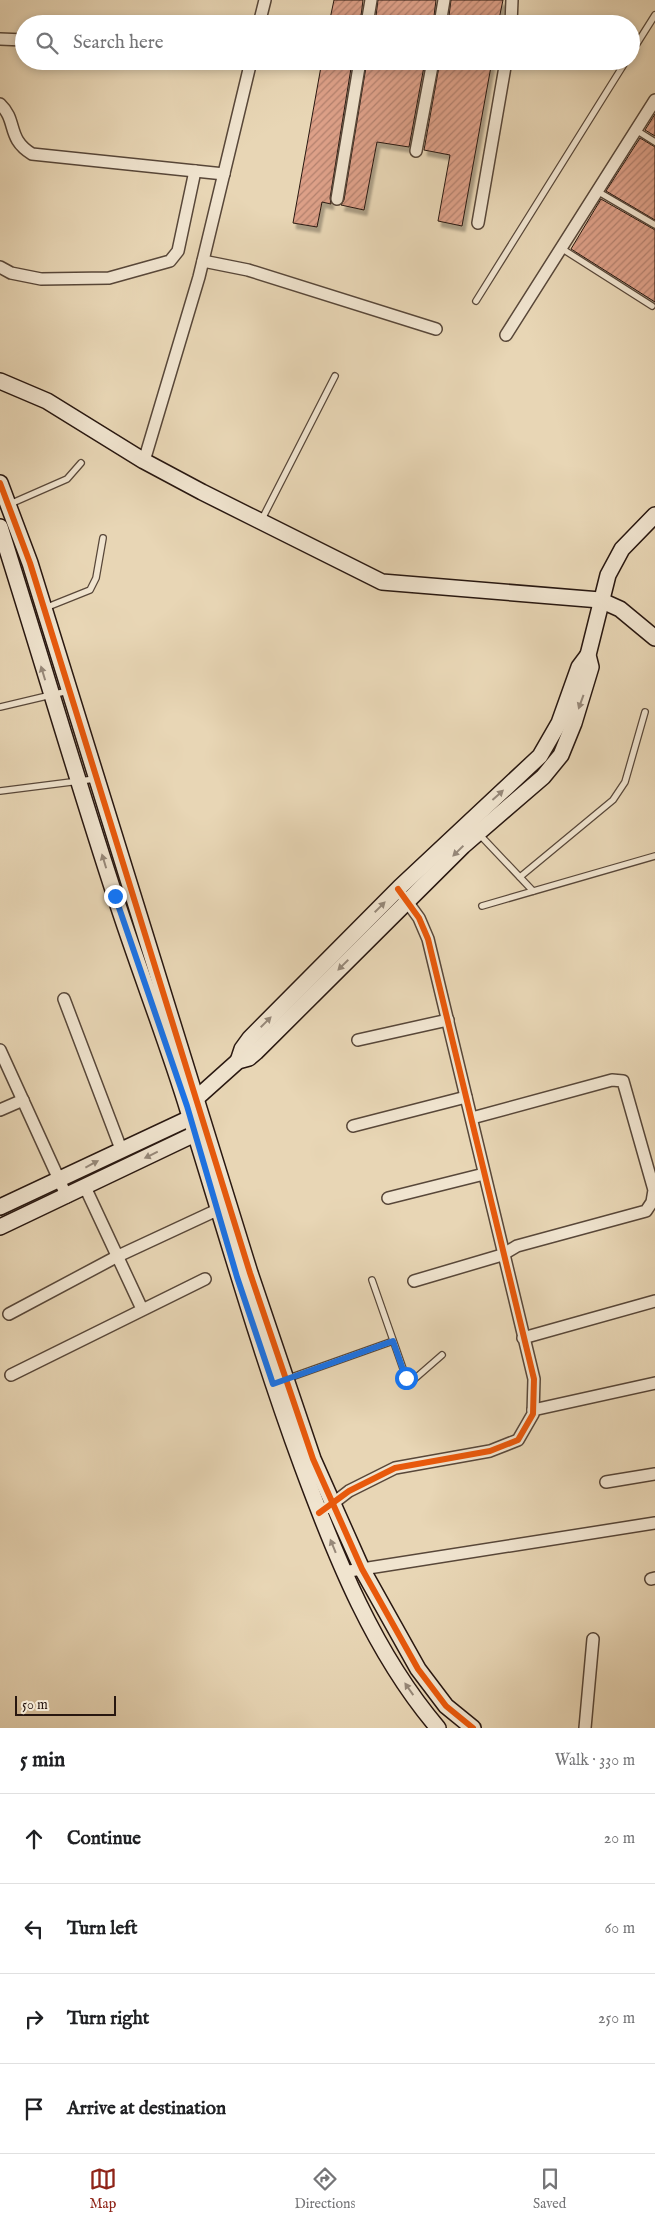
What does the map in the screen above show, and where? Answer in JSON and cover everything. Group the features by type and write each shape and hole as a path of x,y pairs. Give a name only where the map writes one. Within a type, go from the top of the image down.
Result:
{"street":[{"path":"261,15 264,0"},
{"path":"368,15 370,0"},
{"path":"442,15 444,0"},
{"path":"511,15 512,0"},
{"path":"0,40 15,40"},
{"path":"144,460 203,261 248,70"},
{"path":"337,199 358,70"},
{"path":"416,151 431,70"},
{"path":"478,223 504,70"},
{"path":"506,335 655,100"},
{"path":"0,104 8,111 13,133 20,146 32,154 224,174"},
{"path":"0,267 11,273 41,278 109,278 170,261 178,251 195,171"},
{"path":"203,261 248,270 436,329"},
{"path":"0,381 47,401 144,460 382,582 600,600 620,609 655,638"},
{"path":"0,483 8,505 4,528 50,695 115,896 250,1272 319,1514 343,1572 405,1685 438,1728"},
{"path":"0,1207 59,1181 121,1149 191,1107 238,1061 242,1049 250,1038 403,895 540,756 559,723 579,667 588,655 600,600 608,575 622,549 655,515"},
{"path":"4,528 43,608 97,778 191,1107 195,1134 217,1210 280,1382 362,1569 418,1669 446,1706 473,1728"},
{"path":"403,895 543,777 561,755 586,688 591,667 588,655"},
{"path":"319,1514 371,1478 395,1468 490,1451 518,1440 533,1414 534,1379 502,1255 448,1020 424,926 403,895"},
{"path":"64,1000 121,1149"},
{"path":"358,1040 448,1020"},
{"path":"0,1050 66,1197"},
{"path":"414,1281 502,1255 517,1246 646,1211 652,1202 654,1190 622,1081 612,1080 472,1118"},
{"path":"353,1126 466,1097"},
{"path":"0,1110 23,1100"},
{"path":"0,1227 195,1134"},
{"path":"388,1198 484,1174"},
{"path":"85,1186 142,1310"},
{"path":"9,1314 116,1257 217,1210"},
{"path":"11,1375 206,1278"},
{"path":"523,1338 655,1301"},
{"path":"533,1410 655,1383"},
{"path":"606,1482 655,1474"},
{"path":"343,1572 655,1523"},
{"path":"585,1728 593,1639"}],"lane":[{"path":"640,39 655,16"},
{"path":"476,301 620,70"},
{"path":"636,130 655,142"},
{"path":"597,191 655,225"},
{"path":"561,248 652,306"},
{"path":"261,521 335,376"},
{"path":"8,505 68,480 81,463"},
{"path":"43,608 90,590 96,578 103,538"},
{"path":"0,707 68,690"},
{"path":"520,877 613,800 624,782 645,712"},
{"path":"0,791 97,778"},
{"path":"478,833 534,891"},
{"path":"482,906 655,856"},
{"path":"372,1280 406,1378 410,1382 442,1355"},
{"path":"280,1382 393,1341"}],"building":[{"path":"334,0 363,0 361,15 331,15"},
{"path":"378,0 436,0 434,15 376,15"},
{"path":"451,0 503,0 500,15 449,15"},
{"path":"320,70 351,70 330,198 331,204 322,202 317,227 293,223"},
{"path":"366,70 423,70 409,147 377,142 364,210 341,205 344,200"},
{"path":"438,70 490,70 462,226 438,221 450,155 424,150"},
{"path":"655,114 655,136 645,130"},
{"path":"640,138 655,147 655,220 606,191"},
{"path":"601,199 655,230 655,302 571,249"}],"cycle path":[{"path":"0,483 30,563 250,1273 313,1459 362,1569 418,1669 446,1706 473,1728"},
{"path":"319,1513 349,1491 395,1468 490,1451 518,1440 533,1414 534,1379 428,939 419,918 398,889"}],"route":[{"path":"115,896 187,1106 237,1277 273,1384 393,1341 406,1378"}]}
